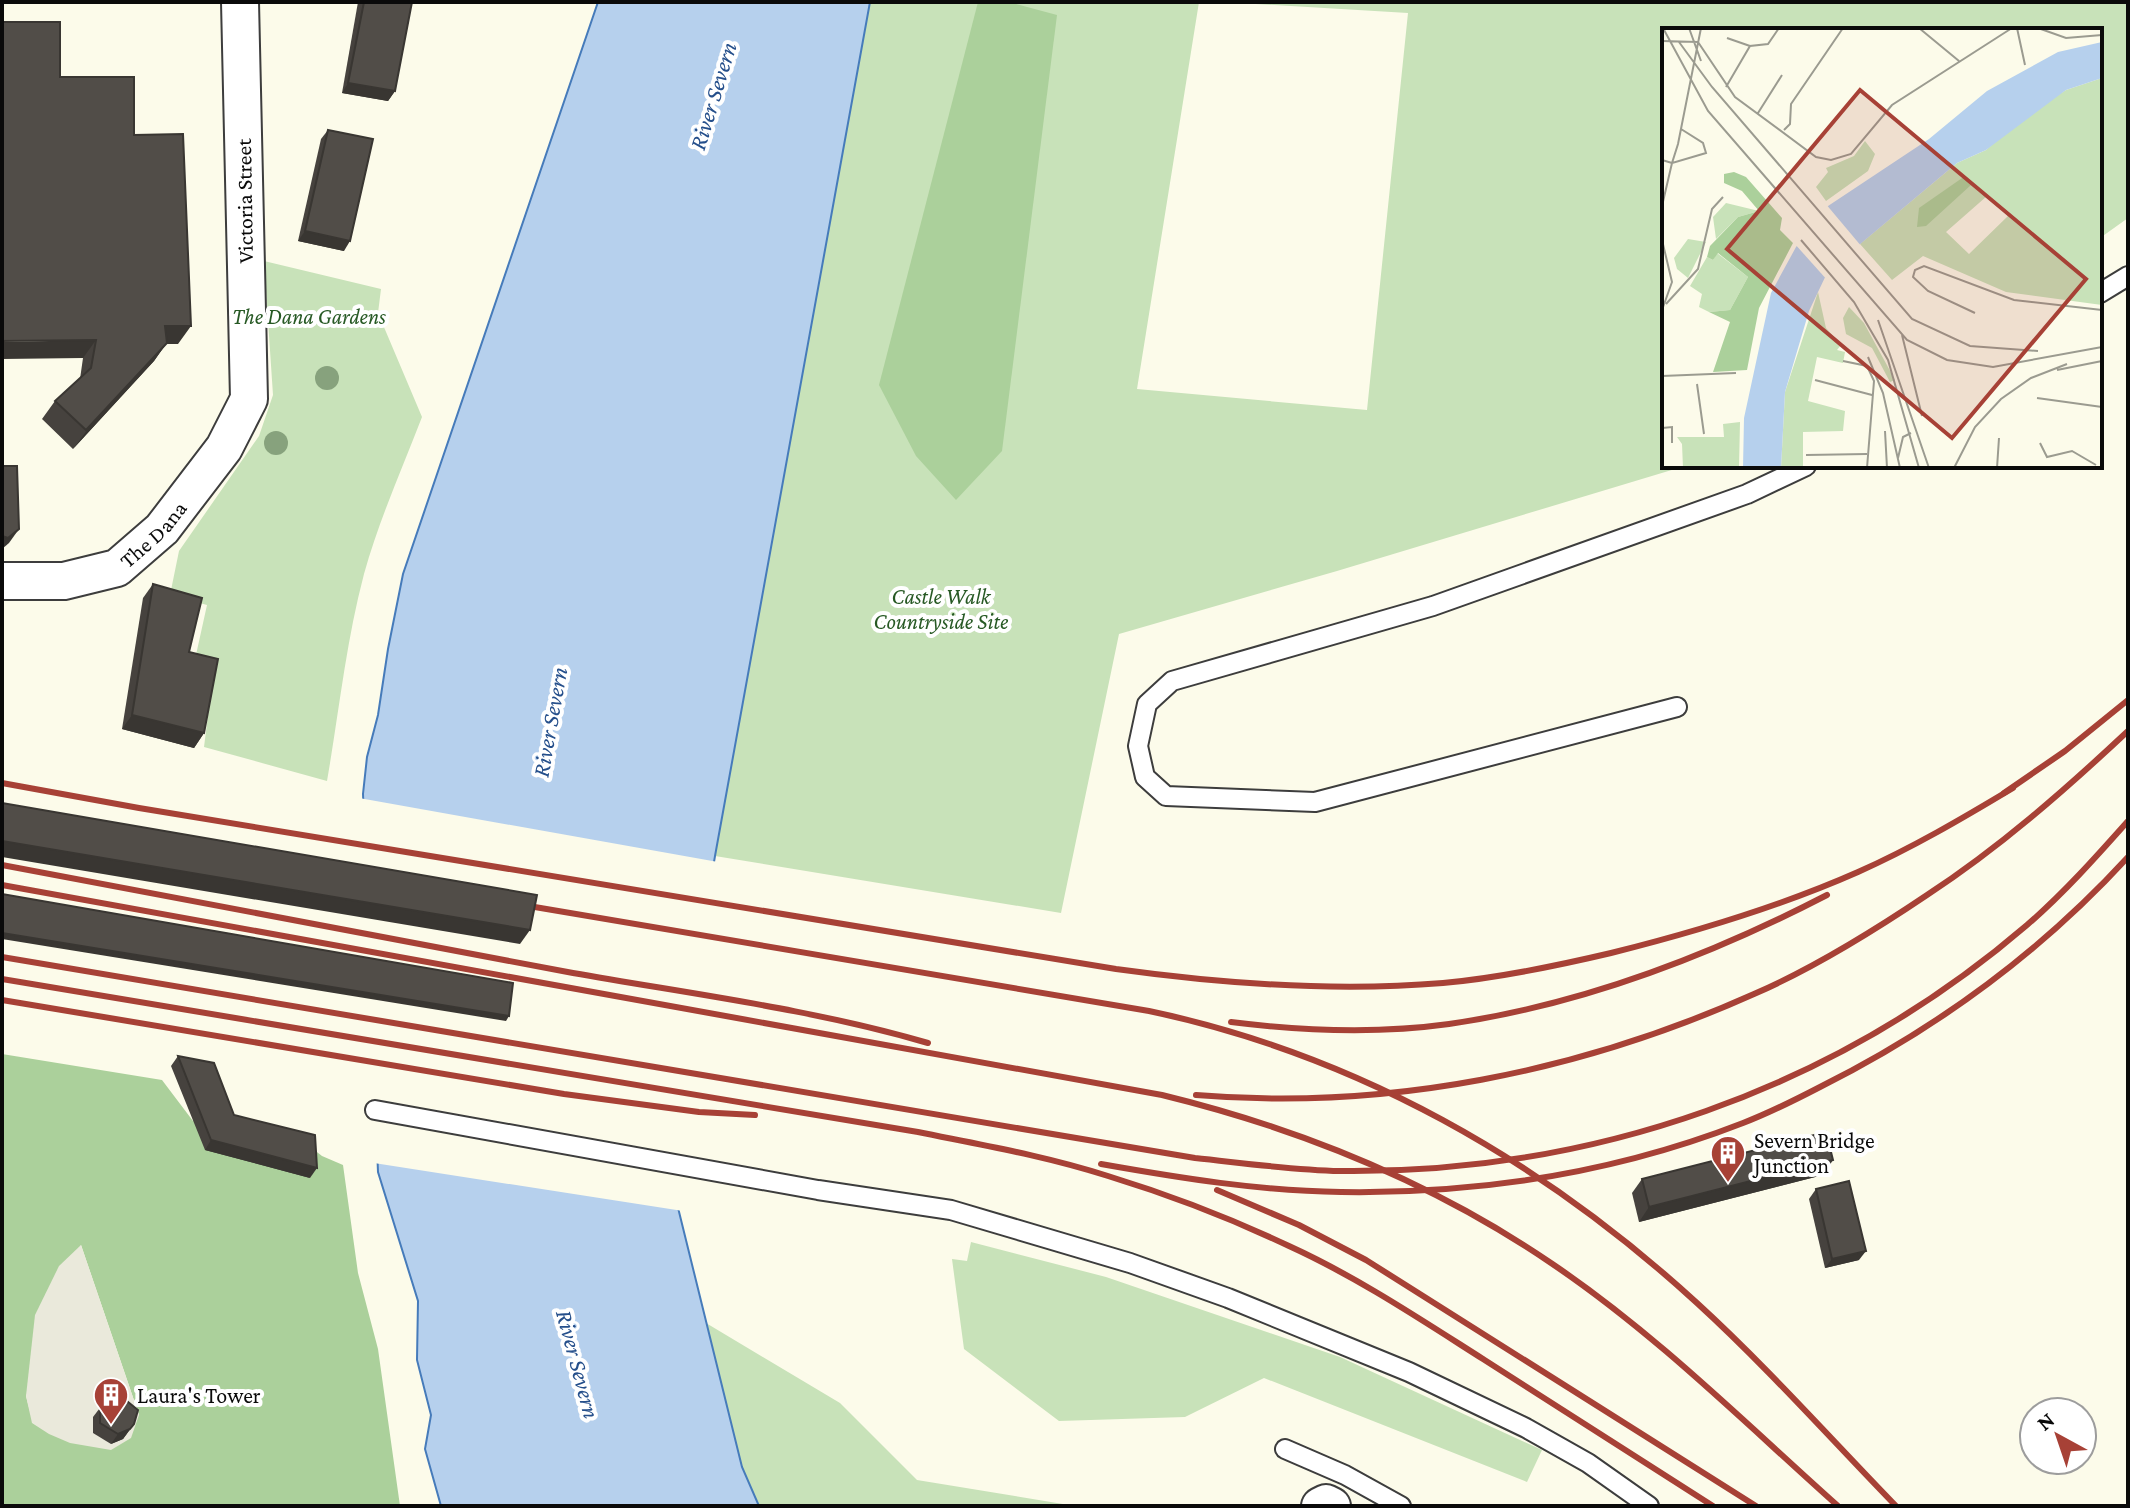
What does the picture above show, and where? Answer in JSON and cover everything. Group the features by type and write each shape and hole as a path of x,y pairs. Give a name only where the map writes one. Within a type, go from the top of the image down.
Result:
{"street":[{"name":"Victoria Street","path":"240,2 249,399"},
{"name":"The Dana","path":"2,581 64,581 117,568 162,529 224,448 249,399"},
{"path":"1320,1506 1326,1503 1332,1506"}],"lane":[{"path":"2102,292 2128,276"},
{"path":"1677,707 1315,802 1166,796 1145,777 1138,746 1147,704 1172,681 1433,606 1747,494 1802,468"},
{"path":"375,1110 818,1190 951,1210 1079,1247 1228,1298 1409,1372 1526,1428 1588,1463 1649,1506"},
{"path":"1285,1449 1345,1475 1401,1506"}],"green space":[{"name":"Castle Walk Countryside Site","path":"870,2 1199,2 1137,389 1367,410 1408,13 1222,2 2128,2 2128,218 2102,237 2102,28 1662,28 1662,468 1678,468 1119,634 1061,913 715,856"},
{"path":"978,2 1009,2 1057,15 1002,451 956,500 916,456 879,385"},
{"name":"The Dana Gardens","path":"264,261 381,289 378,313 422,417 364,574 327,781 204,747 214,668 194,664 207,605 170,595 179,551 259,436 273,395"},
{"path":"2,1054 162,1080 193,1121 308,1145 322,1156 343,1165 358,1273 378,1349 400,1506 2,1506","holes":["81,1245 139,1415 49,1433 33,1423 26,1396"]},
{"path":"971,1242 1106,1277 1340,1357 1542,1450 1527,1482 1264,1378 1185,1417 1059,1421 964,1349 952,1259 967,1261"},
{"path":"706,1323 840,1403 917,1480 1075,1506 759,1506 742,1467"}],"shaded area":[{"path":"81,1245 139,1415 131,1438 111,1450 70,1443 49,1434 32,1423 26,1396 35,1315 59,1266"}],"water":[{"name":"River Severn","path":"598,2 870,2 715,856 665,1155 742,1467 759,1506 441,1506 425,1449 431,1415 417,1360 418,1301 378,1172 363,794 367,757 378,715 403,574"}],"pier":[{"path":"359,798 718,862 669,1155 683,1211 374,1163"}],"building":[{"path":"364,2 412,2 395,91 348,83"},
{"path":"2,22 60,22 60,77 134,77 134,135 183,134 191,326 165,326 167,343 86,430 55,401 91,368 96,340 2,341"},
{"path":"328,130 373,139 350,241 305,231"},
{"path":"2,466 17,466 19,529 8,538 2,536"},
{"path":"153,584 202,598 189,652 218,659 204,733 132,715"},
{"path":"2,803 537,895 530,930 2,841"},
{"path":"2,894 513,983 509,1016 2,933"},
{"path":"178,1056 214,1063 234,1115 315,1135 317,1168 211,1140"},
{"path":"1826,1132 1833,1160 1649,1207 1642,1179"},
{"path":"1849,1181 1866,1251 1832,1259 1816,1189"},
{"path":"122,1397 138,1410 130,1429 118,1434 100,1423 100,1408 106,1400"}],"railway":[{"path":"2004,793 2065,751 2128,700"},
{"path":"1196,1095 1339,1097 1411,1091 1481,1080 1551,1064 1620,1045 1688,1021 1798,973 1907,908 2006,838 2128,731"},
{"path":"2,783 1116,969 1197,979 1361,987 1443,983 1506,975 1611,953 1705,927 1858,872 1918,843 2013,788"},
{"path":"2,957 1195,1158 1340,1171 1434,1168 1527,1157 1617,1138 1706,1111 1792,1076 1874,1033 1953,983 2040,913 2128,821"},
{"path":"1101,1164 1250,1186 1311,1191 1392,1192 1545,1177 1645,1155 1762,1115 1905,1040 2022,957 2128,857"},
{"path":"2,865 573,973 796,1011 928,1043"},
{"path":"2,885 1162,1095 1265,1124 1364,1161 1412,1183 1460,1207 1551,1263 1663,1349 1838,1506"},
{"path":"1231,1022 1285,1028 1367,1030 1422,1027 1498,1016 1595,991 1690,958 1827,895"},
{"path":"511,903 1149,1011 1226,1030 1300,1055 1373,1085 1510,1159 1575,1203 1637,1251 1748,1352 1896,1506"},
{"path":"2,979 918,1132 1038,1157 1108,1176 1222,1217 1339,1271 1412,1314 1713,1506"},
{"path":"2,1000 564,1094 699,1112 755,1115"},
{"path":"1217,1190 1299,1225 1366,1260 1756,1506"}],"place":[{"name":"Severn Bridge Junction","path":"1728,1184"},
{"name":"Laura's Tower","path":"111,1426"}]}
